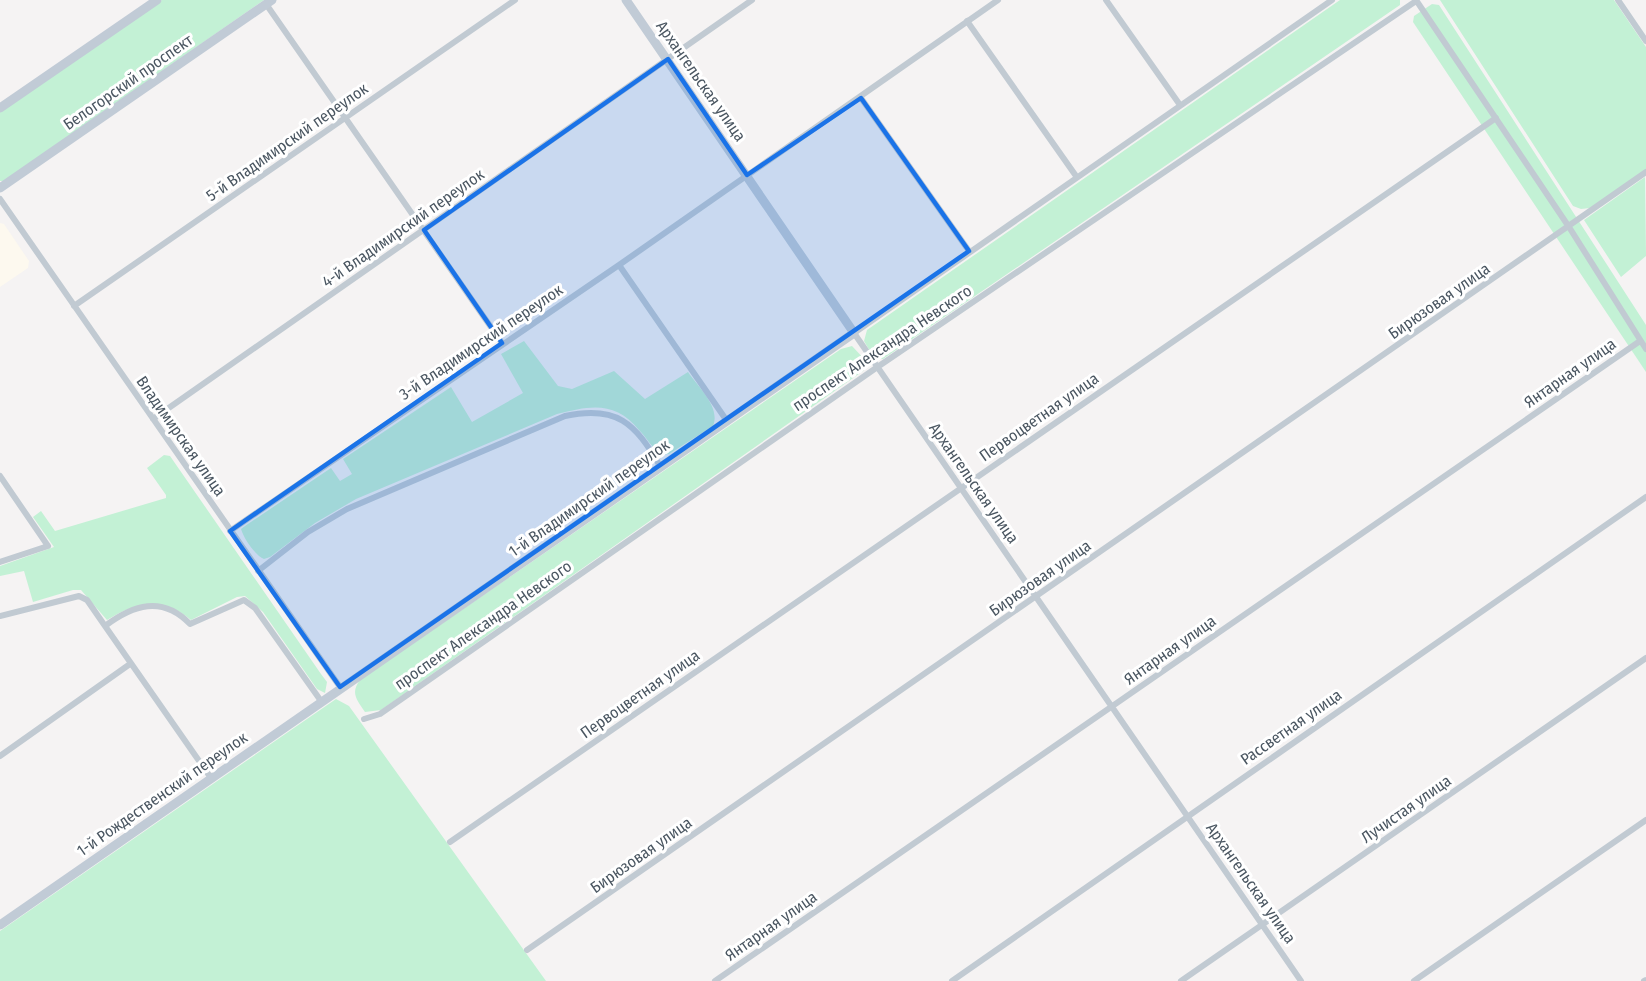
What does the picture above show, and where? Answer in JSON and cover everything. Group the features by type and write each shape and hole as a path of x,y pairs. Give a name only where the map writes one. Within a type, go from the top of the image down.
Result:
{"street":[{"name":"5-й Владимирский переулок","path":"74,306 515,0"},
{"name":"Архангельская улица","path":"626,0 959,489 1300,981"},
{"name":"4-й Владимирский переулок","path":"153,419 752,0"},
{"name":"3-й Владимирский переулок","path":"230,531 861,98 998,0"},
{"path":"1106,0 1180,105"},
{"name":"проспект Александра Невского","path":"854,333 1076,176 1332,0"},
{"path":"1416,0 1569,227 1646,349"},
{"name":"проспект Александра Невского","path":"364,719 380,714 876,368 1416,0"},
{"path":"1617,0 1646,41"},
{"path":"0,108 155,1"},
{"path":"269,2 502,343"},
{"name":"Белогорский проспект","path":"0,188 269,2"},
{"path":"967,21 1076,176"},
{"path":"861,98 969,251"},
{"name":"Первоцветная улица","path":"450,842 1496,118"},
{"name":"Бирюзовая улица","path":"526,950 1036,598 1646,172"},
{"name":"Владимирская улица","path":"0,200 340,687"},
{"path":"619,265 727,421"},
{"name":"1-й Владимирский переулок","path":"340,687 854,333"},
{"name":"Янтарная улица","path":"715,981 1640,340"},
{"path":"258,571 308,532 347,508 565,416 589,411 607,413 624,420 646,445 660,466"},
{"path":"0,476 48,546 0,562"},
{"name":"Рассветная улица","path":"952,981 1646,497"},
{"path":"0,616 78,596 87,600 211,778"},
{"path":"105,626 132,608 146,606 174,611 190,624 237,602 251,603 321,701"},
{"name":"Лучистая улица","path":"1181,981 1646,658"},
{"path":"0,756 130,664"},
{"name":"1-й Рождественский переулок","path":"0,925 340,687"},
{"path":"1414,981 1646,820"}],"highlighted area":[{"path":"668,59 747,175 861,98 969,251 340,687 230,531 502,343 424,230"}],"shaded area":[{"path":"0,223 4,224 29,261 28,268 0,287"}],"green space":[{"path":"162,0 264,0 4,181 0,181 0,112"},
{"path":"1340,0 1400,0 1400,5 883,359 874,358 864,341 867,330"},
{"path":"1440,0 1614,0 1646,47 1646,171 1590,208 1581,209 1573,206"},
{"path":"1432,4 1439,5 1646,325 1646,372 1413,22 1414,16"},
{"path":"1645,177 1646,256 1621,277 1584,220"},
{"path":"524,341 558,386 572,389 614,371 645,399 688,372 711,405 715,419 713,426 669,454 661,455 630,421 612,410 592,407 557,414 356,499 315,523 270,557 264,559 250,546 241,529 331,468 340,481 352,474 343,459 451,387 472,422 523,393 501,354"},
{"path":"852,346 867,362 863,371 381,710 365,712 355,693 360,680 841,349"},
{"path":"164,455 170,456 327,682 325,693 317,689 263,612 245,596 237,597 191,620 170,607 149,604 128,609 107,620 81,590 73,590 33,602 24,571 0,576 0,566 54,547 33,517 41,511 55,531 166,498 147,468"},
{"path":"336,699 349,706 546,981 0,981 0,931"}]}
